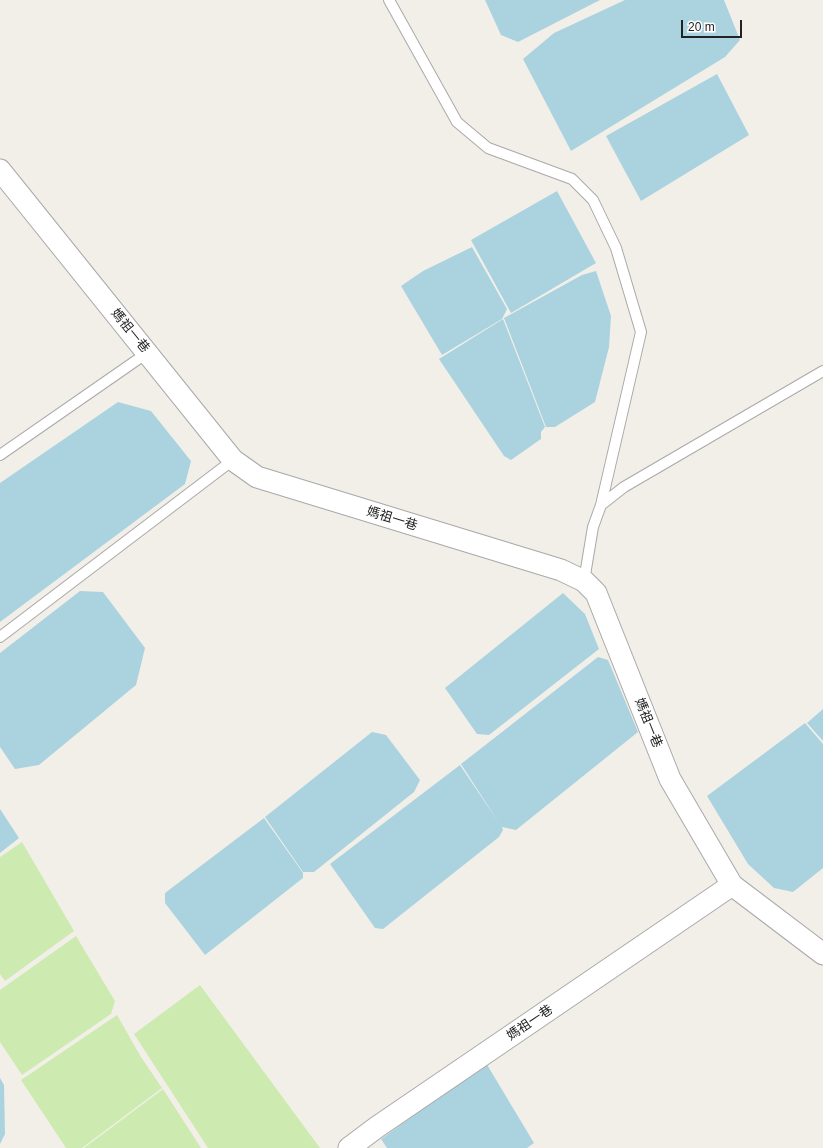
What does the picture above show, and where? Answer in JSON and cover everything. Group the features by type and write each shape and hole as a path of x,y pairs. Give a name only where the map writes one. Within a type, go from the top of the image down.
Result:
{"street":[{"name":"媽祖一巷","path":"0,170 233,460 257,478 561,570 584,581 596,593 670,779 732,885 823,954"},
{"name":"媽祖一巷","path":"349,1148 377,1127 732,885"}],"lane":[{"path":"389,0 457,122 488,148 572,179 593,200 616,248 640,332 601,505 593,527 584,581"},
{"path":"0,455 147,353"},
{"path":"601,505 624,487 823,371"},
{"path":"0,637 233,460"}],"green space":[{"path":"22,842 74,931 5,981 0,974 0,857"},
{"path":"76,936 115,1001 111,1014 22,1075 0,1042 0,990"},
{"path":"200,985 320,1148 208,1148 134,1034"},
{"path":"117,1015 141,1057 162,1088 82,1148 66,1148 21,1080"},
{"path":"163,1089 201,1148 84,1148"}],"water":[{"path":"485,0 600,0 518,42 501,35"},
{"path":"625,0 724,0 740,40 725,57 571,151 523,59 554,33"},
{"path":"717,74 749,135 641,201 606,136"},
{"path":"557,191 596,263 511,313 471,240"},
{"path":"472,247 507,309 502,319 442,355 401,286 423,271"},
{"path":"596,271 611,316 609,347 595,402 555,427 546,427 504,318 582,275"},
{"path":"503,319 545,427 541,432 541,439 511,460 504,456 439,359"},
{"path":"118,402 151,411 191,461 185,484 0,622 0,483"},
{"path":"80,591 103,592 145,648 136,685 39,765 15,769 0,747 0,653"},
{"path":"563,593 585,614 599,649 489,735 477,734 445,688"},
{"path":"598,657 608,660 638,732 516,830 502,827 503,830 499,837 383,929 375,928 330,864 460,765 499,823 461,764"},
{"path":"823,709 823,741 807,723"},
{"path":"805,723 823,744 823,868 793,892 774,888 748,864 707,796"},
{"path":"372,732 386,735 420,780 414,792 314,872 303,872 265,817"},
{"path":"0,809 19,838 0,853"},
{"path":"264,818 303,873 303,878 205,955 165,903 165,893"},
{"path":"486,1063 534,1143 527,1148 387,1148 381,1139"},
{"path":"0,1078 4,1085 5,1134 0,1144"}]}
